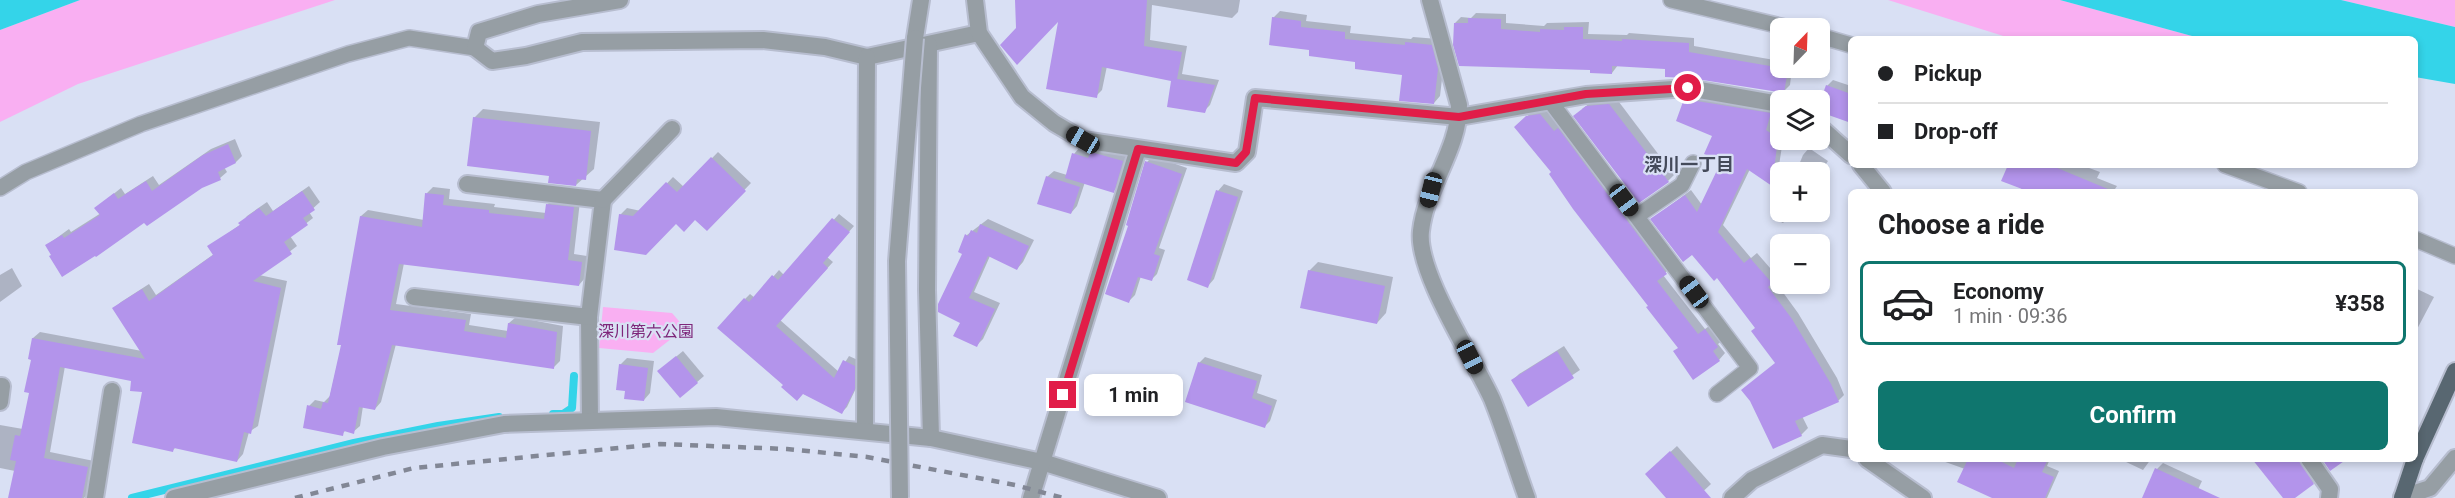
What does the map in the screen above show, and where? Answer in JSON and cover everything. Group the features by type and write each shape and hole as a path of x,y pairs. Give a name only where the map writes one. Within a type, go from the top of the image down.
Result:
{"main road":[{"path":"2418,452 2455,371"},
{"path":"2402,498 2414,462"}],"street":[{"path":"620,0 538,14 479,32 475,48 492,61 526,56 582,42 763,40 825,47 867,57 922,42 979,33"},
{"path":"921,0 931,438"},
{"path":"975,0 979,33 1022,96 1054,123 1083,140 1236,163 1246,152 1255,98 1459,117 1586,94 1688,88 1770,102"},
{"path":"1430,0 1459,105 1459,117 1452,144 1431,190 1420,233 1426,265 1438,295 1492,399 1527,498"},
{"path":"900,498 897,261 922,42"},
{"path":"865,430 867,57"},
{"path":"590,422 589,317 603,200 672,129"},
{"path":"1830,136 1848,152"},
{"path":"1030,498 1138,149"},
{"path":"1863,168 1881,189"},
{"path":"467,184 603,200"},
{"path":"414,297 589,317"},
{"path":"0,386 2,386 0,402"},
{"path":"95,498 111,391"},
{"path":"174,498 383,447 504,424 716,417 931,438 1042,462 1158,498"},
{"path":"1732,498 1752,480 1822,445 1848,449"},
{"path":"2402,498 2430,488 2455,458"},
{"path":"1871,462 1923,498"},
{"path":"2311,462 2330,489 2329,498"}],"lane":[{"path":"1671,0 1770,23"},
{"path":"0,188 26,172 141,124 348,54 409,38 475,48"},
{"path":"1830,39 1848,44"},
{"path":"1550,101 1750,368 1718,394"},
{"path":"1637,216 1682,185 1693,163"},
{"path":"2233,168 2291,189"},
{"path":"2418,240 2455,256"}],"green space":[{"path":"80,0 335,0 78,84 0,122 0,30"},
{"path":"1888,0 2060,0 2192,36 2003,36"},
{"path":"2341,0 2455,0 2455,27"},
{"name":"深川第六公園","path":"603,307 672,313 685,328 653,353 599,348"}],"water":[{"path":"0,0 80,0 0,30"},
{"path":"2060,0 2341,0 2455,27 2455,84 2418,78 2418,36 2192,36"}],"building":[{"path":"1015,0 1147,0 1144,46 1182,52 1177,79 1215,85 1205,113 1167,107 1171,81 1102,67 1097,98 1046,89 1058,22 1017,65 1000,45 1016,28"},
{"path":"1272,17 1301,21 1301,27 1345,32 1345,39 1405,45 1405,42 1432,45 1438,69 1434,104 1399,101 1402,75 1355,69 1355,62 1309,56 1309,50 1269,45"},
{"path":"1468,18 1501,19 1501,29 1540,32 1540,29 1564,30 1564,27 1583,27 1583,39 1689,43 1689,52 1770,66 1770,78 1786,78 1784,90 1770,91 1690,78 1665,77 1665,69 1612,66 1612,74 1590,73 1590,70 1459,66 1453,45 1454,23 1468,23"},
{"path":"1826,85 1848,93 1848,122 1830,116 1830,90 1824,90"},
{"path":"1684,99 1770,113 1766,130 1770,133 1770,150 1776,150 1775,162 1770,162 1770,185 1747,169 1718,232 1744,263 1750,258 1770,281 1768,287 1770,294 1773,294 1792,319 1831,384 1839,402 1795,421 1802,436 1773,449 1750,401 1741,390 1775,363 1751,331 1755,328 1717,278 1714,281 1692,255 1683,262 1650,219 1685,195 1697,212 1721,162 1704,154 1712,136 1676,121"},
{"path":"1609,104 1669,182 1639,203 1573,116 1586,106"},
{"path":"1540,114 1554,131 1558,128 1667,274 1657,281 1698,334 1705,329 1718,347 1713,351 1720,361 1693,380 1673,351 1678,348 1573,209 1549,174 1551,172 1514,127 1526,116"},
{"path":"473,117 591,131 586,180 577,179 576,186 548,183 549,176 467,166"},
{"path":"228,144 236,163 218,172 221,180 202,188 147,226 144,223 96,257 62,277 45,245 62,235 64,238 100,215 94,208 114,193 118,199 146,181 152,191 203,155"},
{"path":"1091,152 1123,161 1114,193 1065,178 1072,153 1088,158"},
{"path":"711,157 746,191 707,231 695,220 684,232 676,224 646,255 614,250 619,214 633,216 666,182 677,192"},
{"path":"1145,161 1182,174 1154,254 1160,256 1152,281 1138,277 1129,303 1105,294 1128,226 1126,225"},
{"path":"2007,168 2057,168 2108,189 2022,189 2001,181"},
{"path":"1046,176 1080,187 1071,214 1037,204"},
{"path":"1216,190 1238,197 1208,288 1187,280"},
{"path":"302,191 315,210 303,218 308,225 284,242 292,254 253,281 281,288 251,434 244,432 237,462 174,448 173,452 132,443 142,392 130,391 131,381 60,367 44,458 88,467 82,498 8,498 16,461 10,460 15,435 20,436 29,393 24,392 31,360 28,359 32,338 145,359 112,308 142,289 149,301 213,255 207,246 240,225 238,223 259,208 266,216"},
{"path":"425,193 444,195 443,205 544,219 546,204 574,207 568,260 582,262 579,286 399,264 390,310 466,320 464,331 506,338 508,323 557,332 554,369 392,345 375,410 359,407 354,434 344,431 343,436 303,428 307,405 321,409 323,402 328,403 341,345 337,345 360,216 422,227"},
{"path":"832,218 850,232 823,263 828,268 776,326 834,378 843,360 855,366 855,389 842,414 803,394 797,401 781,387 783,385 717,328 744,298 749,302 772,275 778,280"},
{"path":"980,224 1029,246 1017,270 988,256 969,298 995,309 977,347 953,336 960,323 938,312 938,304 962,254 958,252 965,234 968,236 971,230 977,233"},
{"path":"1308,270 1385,286 1377,324 1300,308"},
{"path":"1557,351 1574,378 1528,407 1511,380"},
{"path":"676,356 698,383 680,398 657,371"},
{"path":"1198,362 1257,381 1252,398 1272,406 1265,428 1185,402"},
{"path":"619,364 648,368 644,401 624,399 625,391 616,390"},
{"path":"1670,451 1711,498 1666,498 1645,474"},
{"path":"1967,462 2002,462 2014,468 2017,462 2047,462 2042,472 2054,477 2045,498 1992,498 1957,482"},
{"path":"2254,462 2301,462 2314,484 2295,498 2283,498"},
{"path":"2324,462 2343,462 2330,471"},
{"path":"2155,468 2220,498 2142,498"}],"waterway":[{"path":"553,414 563,414 572,408 574,376"},
{"path":"132,498 354,443 438,426 499,417"}],"railway":[{"path":"295,498 414,468 660,444 787,449 867,457 1015,485 1063,498"}],"district":[{"name":"深川一丁目","path":"1689,164"}],"route":[{"path":"1063,395 1138,149 1236,163 1246,152 1255,98 1459,117 1586,94 1688,88"}]}
